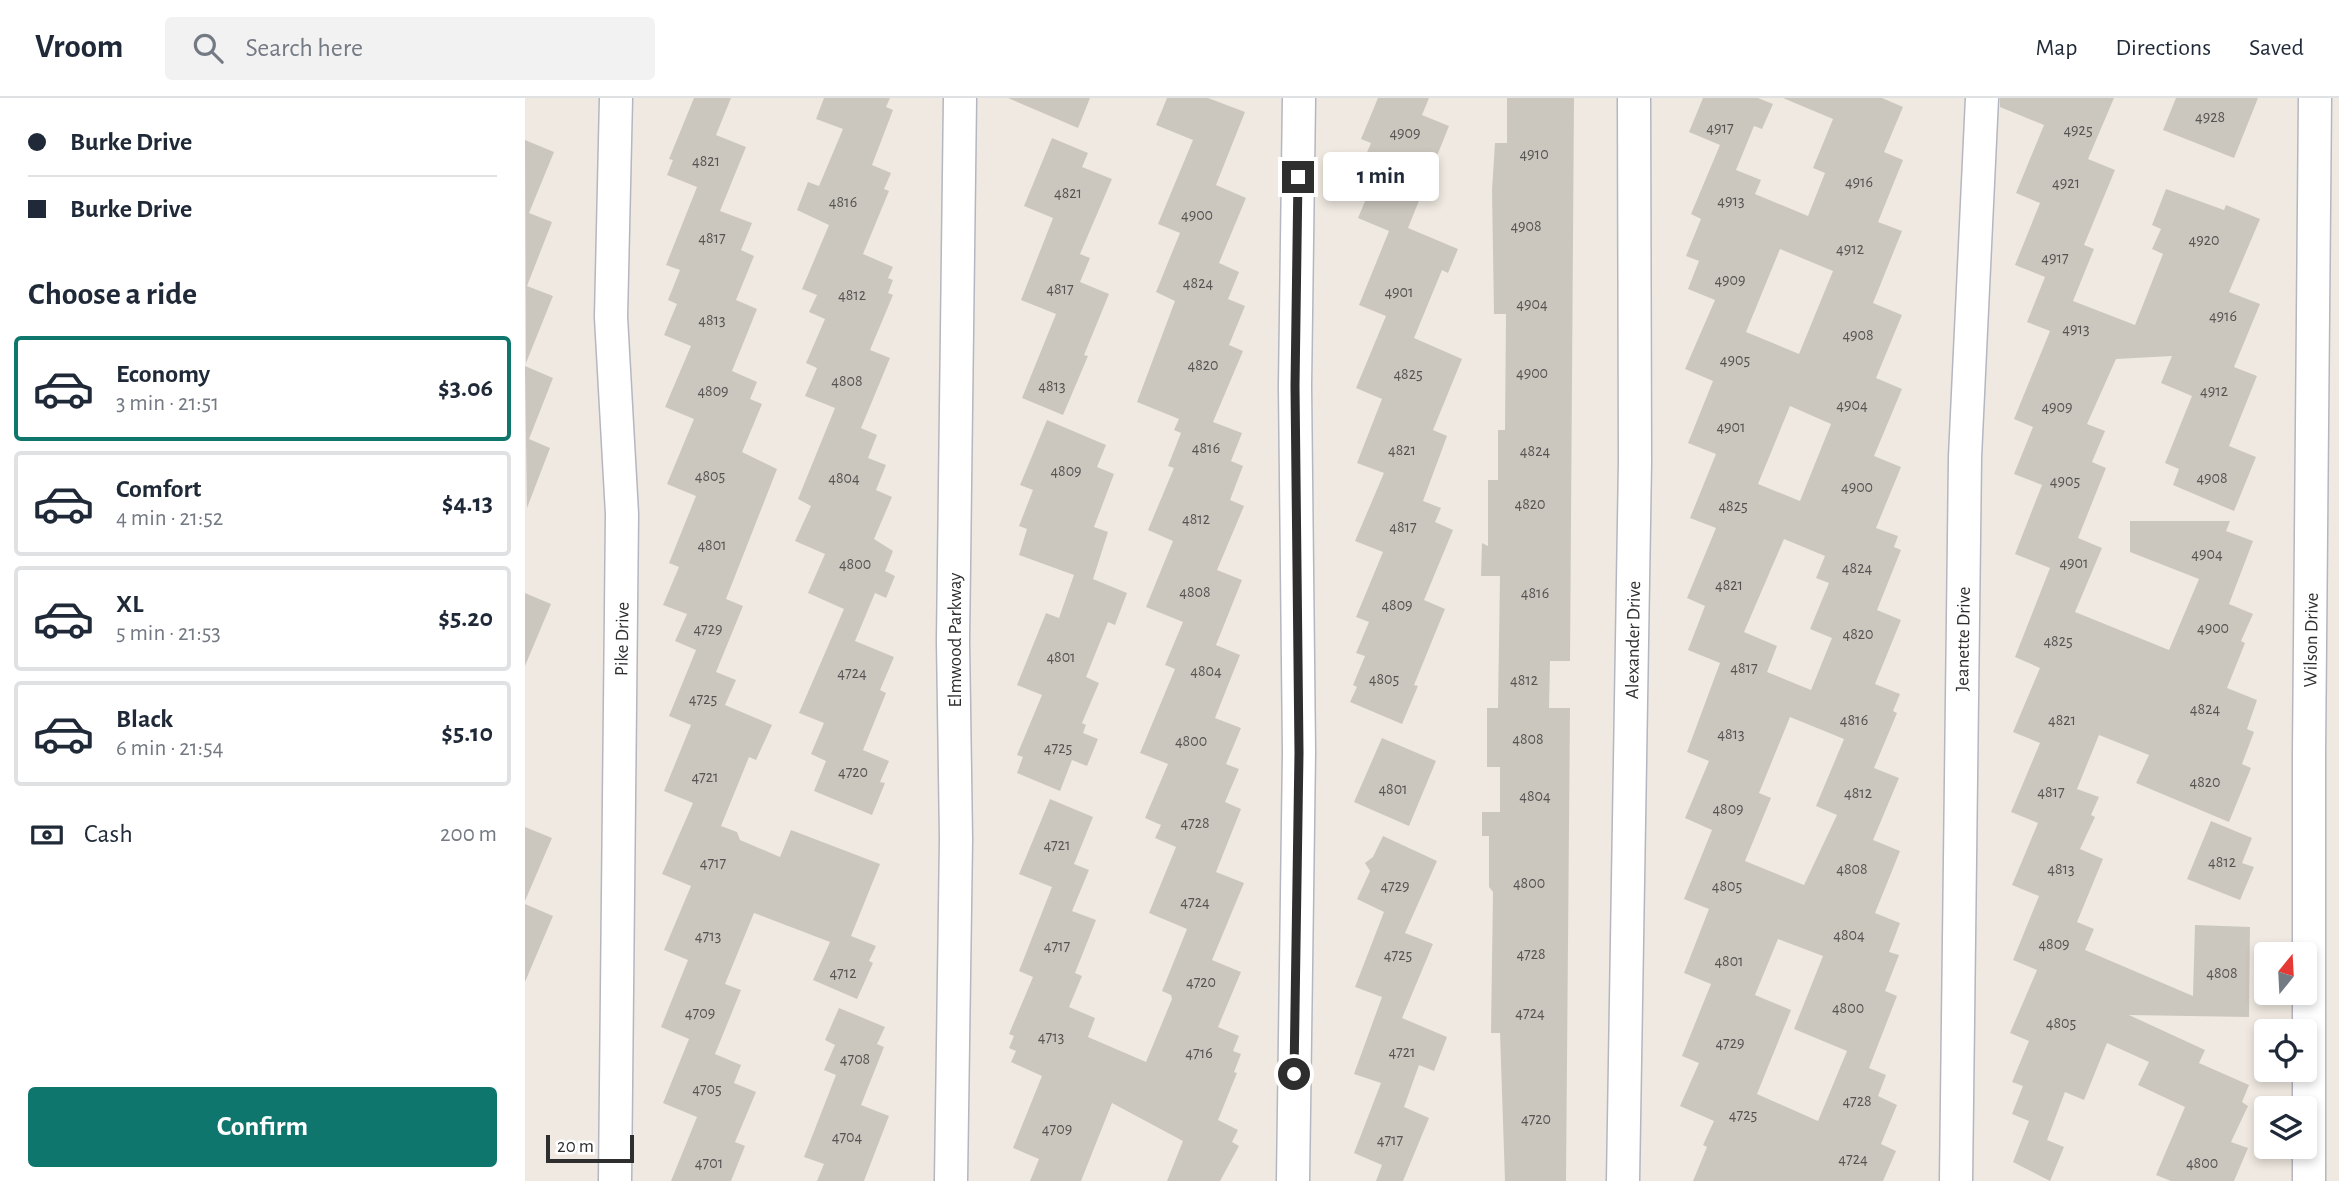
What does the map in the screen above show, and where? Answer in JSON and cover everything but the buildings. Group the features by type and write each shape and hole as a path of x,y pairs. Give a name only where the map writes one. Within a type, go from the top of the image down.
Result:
{"street":[{"name":"Pike Drive","path":"615,1181 622,514 611,317 616,98"},
{"name":"Elmwood Parkway","path":"951,1181 956,839 953,641 960,98"},
{"path":"1293,1181 1299,752 1295,386 1299,98"},
{"name":"Alexander Drive","path":"1623,1181 1635,462 1634,98"},
{"name":"Jeanette Drive","path":"1956,1181 1965,457 1982,98"},
{"name":"Wilson Drive","path":"2309,1181 2308,753 2315,98"}],"route":[{"path":"1294,1074 1299,752 1295,386 1298,177"}]}
